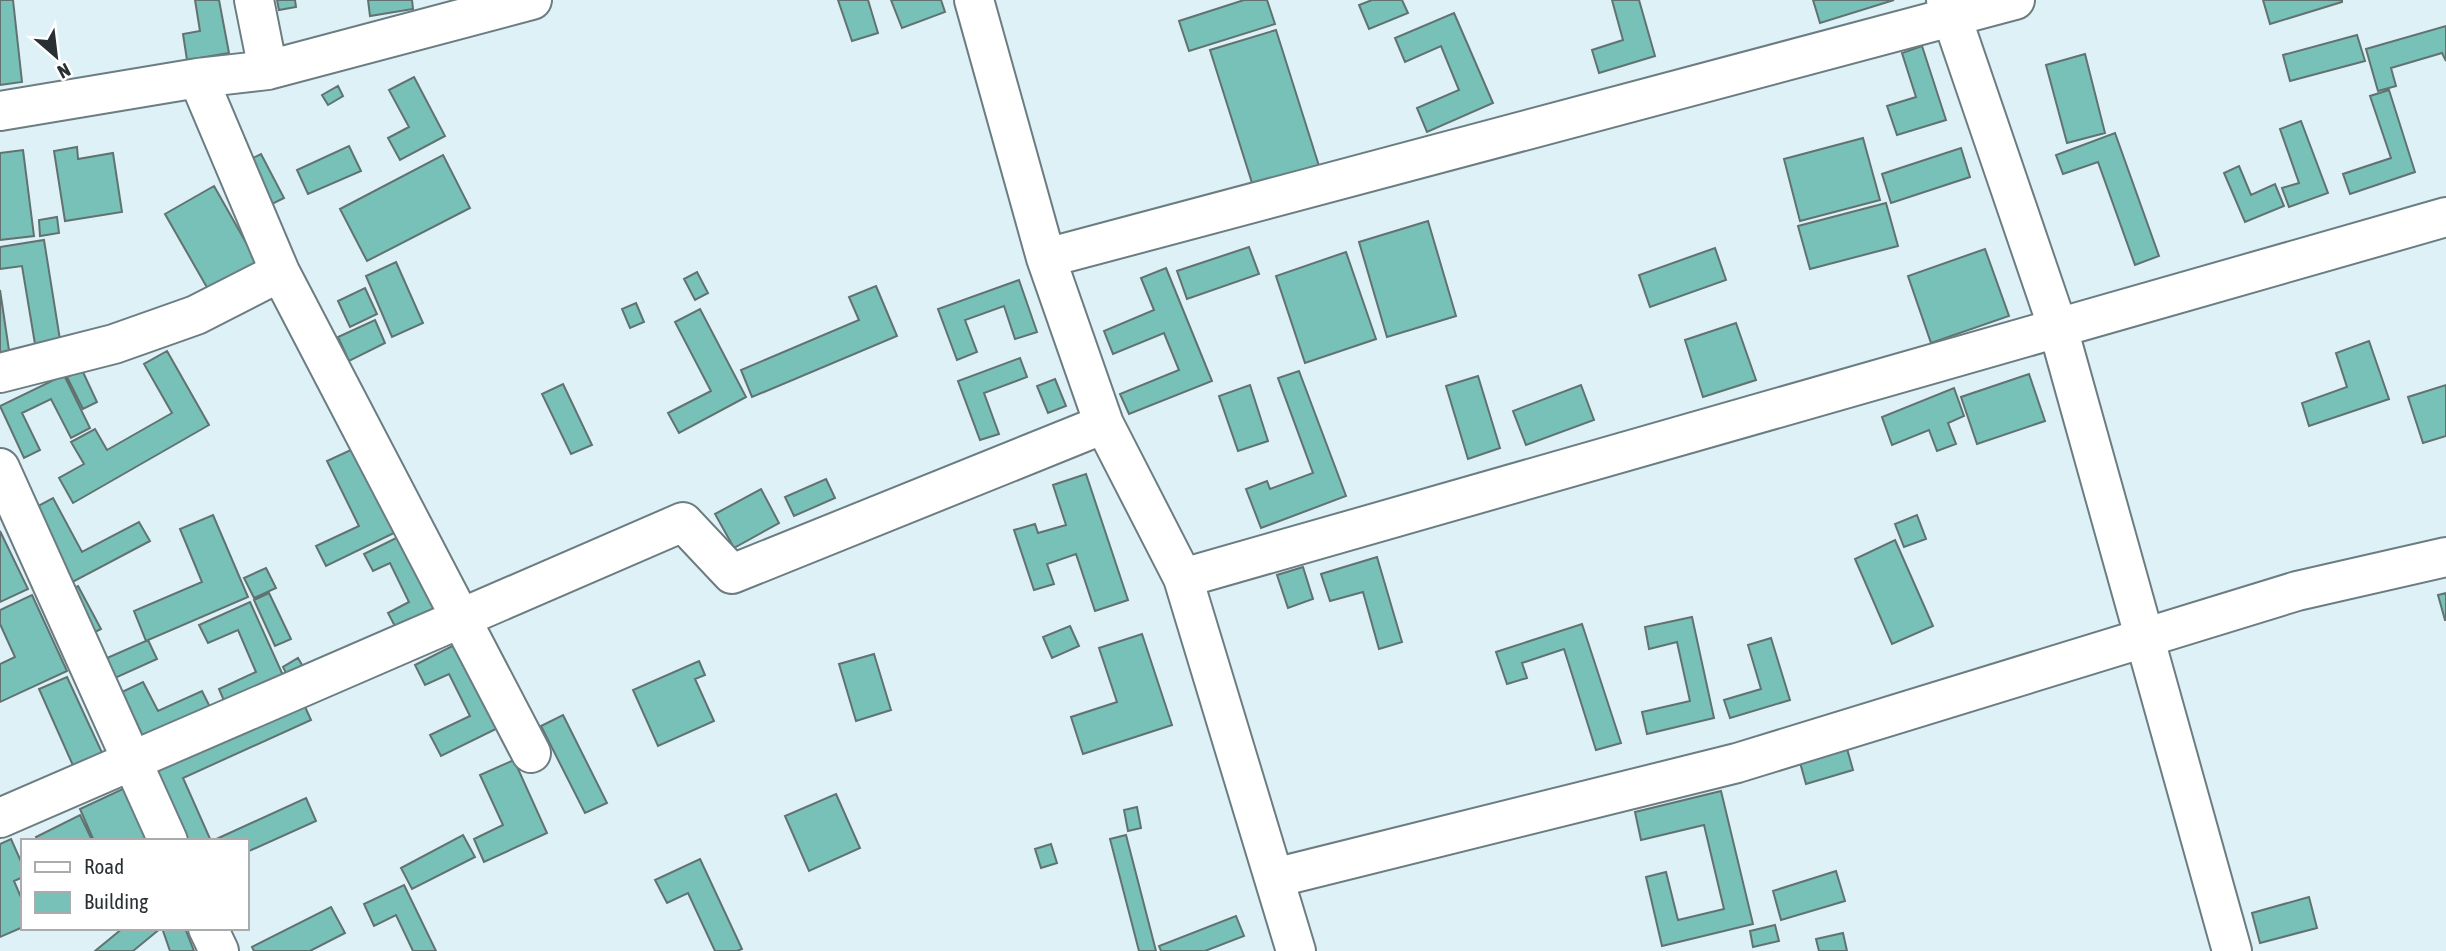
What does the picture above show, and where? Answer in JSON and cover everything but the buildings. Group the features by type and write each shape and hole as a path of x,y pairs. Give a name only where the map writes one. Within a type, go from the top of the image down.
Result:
{"street":[{"path":"254,0 268,71"},
{"path":"0,111 198,78 268,71 532,0"},
{"path":"974,0 1046,258 1104,424 1183,578 1296,951"},
{"path":"1046,258 1949,8 2015,0"},
{"path":"1949,8 2058,328 2232,951"},
{"path":"198,78 279,272 531,753"},
{"path":"1183,578 2446,217"},
{"path":"0,373 114,344 196,315 279,272"},
{"path":"0,818 682,522 733,574 1104,424"},
{"path":"0,468 168,839"},
{"path":"1274,878 1737,763 2297,591 2446,557"},
{"path":"209,930 219,951"}]}
